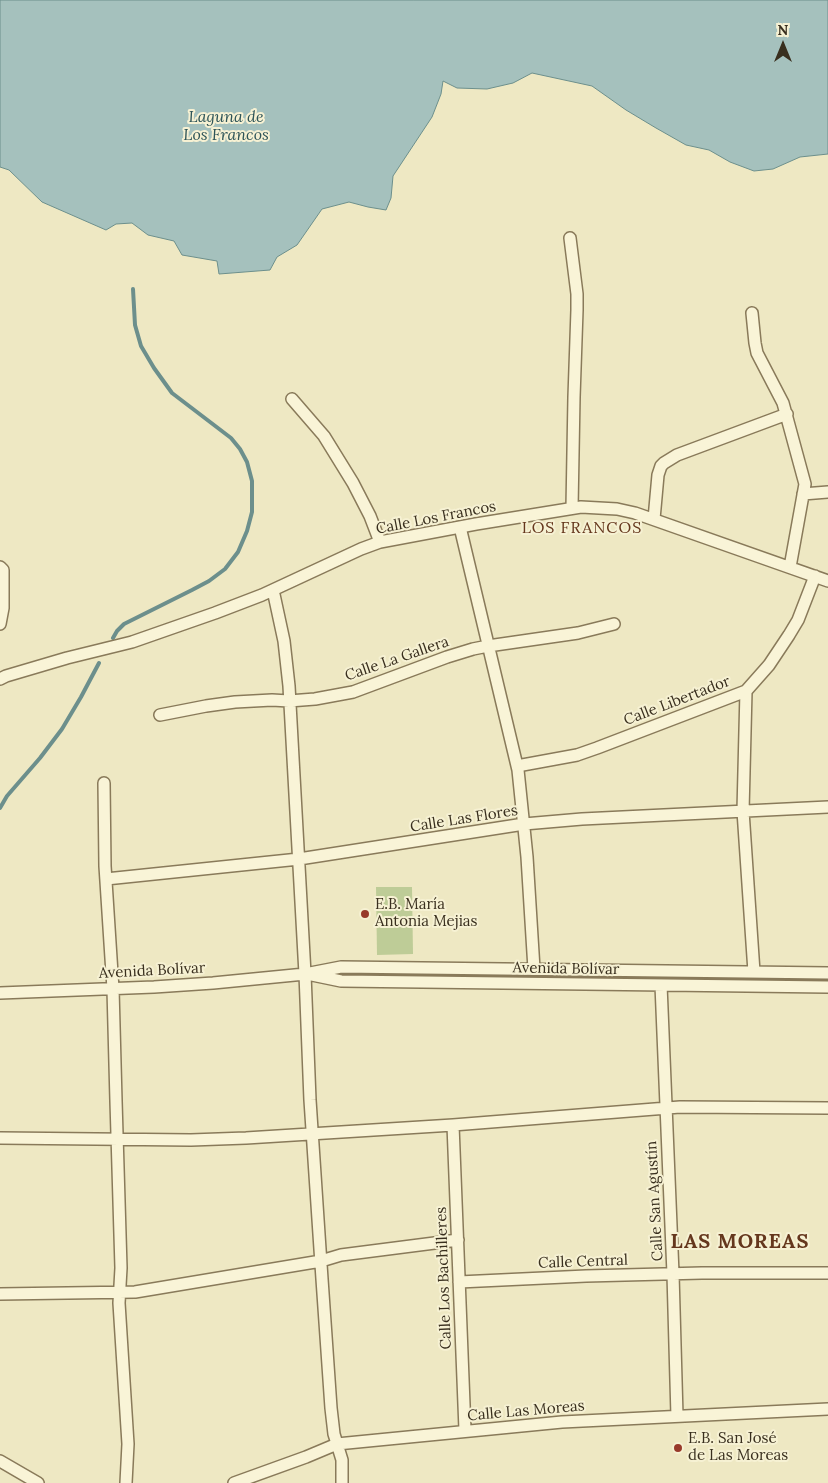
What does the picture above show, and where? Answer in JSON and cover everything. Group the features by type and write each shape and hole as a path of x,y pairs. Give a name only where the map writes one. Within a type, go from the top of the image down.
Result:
{"street":[{"path":"570,238 577,294 572,508"},
{"path":"752,313 754,342 757,353 783,403 805,484 790,567"},
{"path":"292,400 324,436 353,483 370,516 380,542"},
{"path":"654,519 658,475 664,463 677,455 787,414"},
{"path":"804,494 828,492"},
{"name":"Calle Los Francos","path":"0,678 57,660 132,642 215,613 273,590 380,542 572,508 597,507 635,513 828,581"},
{"path":"460,527 517,766 524,824 534,969"},
{"path":"0,567 3,570 3,608 0,624"},
{"name":"Calle Libertador","path":"517,766 576,755 746,691 769,665 798,620 814,576"},
{"path":"273,590 284,641 290,701 312,1134 330,1408 343,1467 342,1483"},
{"name":"Calle La Gallera","path":"160,715 235,702 315,699 353,692 447,657 488,646 578,633 614,624"},
{"path":"746,691 743,811 754,972"},
{"path":"104,783 106,879 113,988 121,1268 120,1293 127,1426 126,1483"},
{"name":"Calle Las Flores","path":"106,879 299,859 524,824 828,807"},
{"name":"Avenida Bolívar","path":"0,993 214,983 305,974 341,967 828,973"},
{"name":"Avenida Bolívar","path":"305,974 341,981 828,987"},
{"name":"Calle San Agustín","path":"661,985 677,1416"},
{"path":"0,1138 191,1140 453,1125 665,1107 828,1108"},
{"name":"Calle Los Bachilleres","path":"453,1125 465,1430"},
{"path":"0,1294 120,1293 158,1290 321,1261 341,1255 458,1240"},
{"name":"Calle Central","path":"460,1282 586,1276 828,1273"},
{"name":"Calle Las Moreas","path":"234,1483 337,1444 562,1422 828,1409"},
{"path":"0,1461 38,1483"}],"green space":[{"path":"376,887 412,887 413,954 377,955"}],"water":[{"name":"Laguna de Los Francos","path":"0,0 828,0 828,154 800,157 773,169 754,171 730,162 709,150 686,145 626,110 592,86 532,73 513,83 487,89 457,88 443,81 441,94 432,117 393,176 391,198 386,210 349,202 322,209 297,245 277,257 270,270 219,274 217,261 182,255 174,241 148,235 132,223 116,224 106,230 42,202 9,170 0,167"}],"waterway":[{"path":"113,638 124,624 209,581 225,569 238,552 247,531 252,512 252,481 247,462 240,449 231,438 172,393 141,346 135,325 133,289"},
{"path":"0,808 7,796 62,729 99,663"}],"place":[{"name":"E.B. María Antonia Mejias","path":"365,914"},
{"name":"E.B. San José de Las Moreas","path":"678,1448"}],"district":[{"name":"LOS FRANCOS","path":"582,528"},
{"name":"LAS MOREAS","path":"740,1242"}]}
